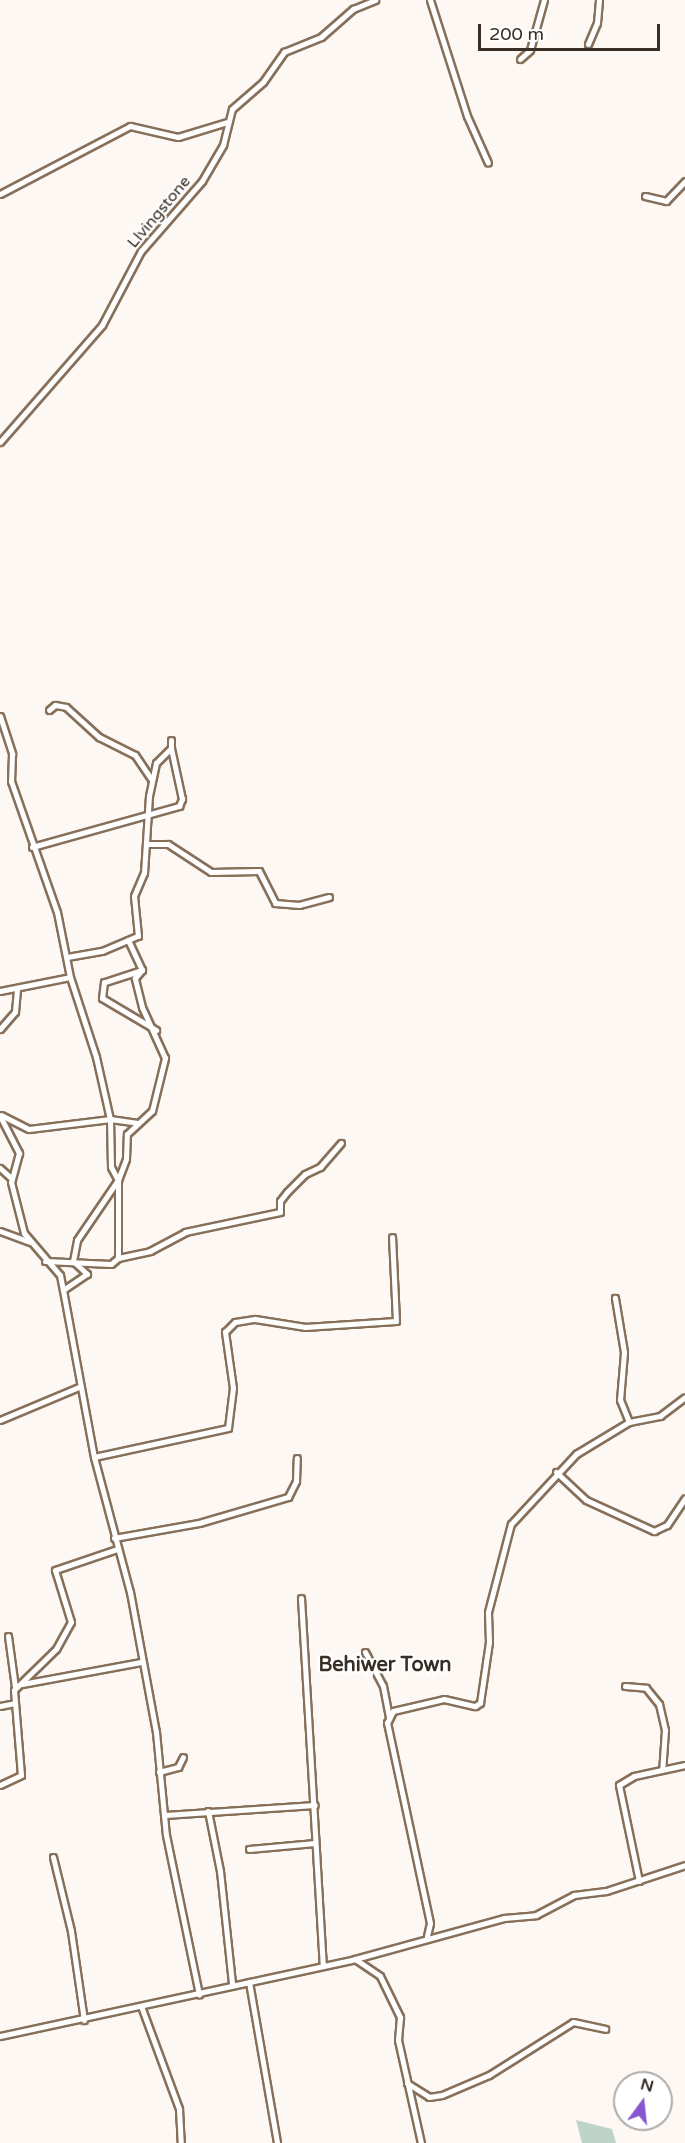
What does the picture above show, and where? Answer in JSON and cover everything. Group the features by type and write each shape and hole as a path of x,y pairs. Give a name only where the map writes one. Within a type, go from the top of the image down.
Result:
{"street":[{"name":"LIvingstone","path":"0,442 102,325 141,251 202,181 223,145 232,109 267,77 279,56 321,37 353,9 375,0"},
{"path":"430,0 469,122 488,163"},
{"path":"520,59 530,50 544,0"},
{"path":"588,44 597,23 599,0"},
{"path":"0,194 130,126 178,137 227,122"},
{"path":"645,196 666,201 685,181"},
{"path":"48,710 55,705 66,707 99,737 135,755 152,780"},
{"path":"0,716 12,754 11,781 32,847 57,912 70,977 96,1057 110,1119 111,1167 118,1180 118,1258"},
{"path":"32,847 171,810 182,799 171,740"},
{"path":"67,957 138,936 134,896 144,873 147,843 146,816 152,780 156,763 171,748"},
{"path":"147,843 168,844 211,872 259,871 275,903 299,905 329,897"},
{"path":"128,940 142,970"},
{"path":"73,1261 76,1240 118,1180 126,1159 127,1134 152,1111 165,1058 156,1030 142,1007 135,978 142,970"},
{"path":"142,970 104,982 102,998 156,1030"},
{"path":"0,991 70,977"},
{"path":"0,1029 15,1012 17,988"},
{"path":"0,1115 19,1126 40,1130 110,1119 138,1123"},
{"path":"0,1115 19,1153 11,1178"},
{"path":"45,1261 111,1264 118,1258 150,1251 185,1232 280,1212 280,1201 287,1192 305,1174 320,1167 341,1143"},
{"path":"0,1168 11,1178 30,1242 60,1275 79,1387 141,1662 165,1815 199,1995"},
{"path":"0,1231 30,1242"},
{"path":"94,1457 228,1428 233,1388 225,1332 234,1322 255,1319 305,1327 396,1321 392,1238"},
{"path":"63,1290 87,1274 73,1261"},
{"path":"615,1298 624,1352 620,1400 629,1422"},
{"path":"0,1420 79,1387"},
{"path":"389,1719 393,1711 444,1699 475,1706 480,1703 489,1642 488,1612 501,1549 511,1524 556,1472 576,1454 629,1422 660,1416 685,1397"},
{"path":"114,1538 199,1523 288,1497 296,1481 297,1458"},
{"path":"556,1472 586,1500 654,1531 667,1525 685,1498"},
{"path":"18,1686 56,1649 71,1622 56,1568 117,1549"},
{"path":"301,1598 323,1964"},
{"path":"0,1785 21,1775 15,1703 18,1686 8,1636"},
{"path":"365,1652 383,1686 389,1719 390,1748 430,1923 427,1936"},
{"path":"18,1686 141,1662"},
{"path":"625,1686 646,1688 659,1704 665,1730 662,1769"},
{"path":"0,1706 15,1703"},
{"path":"159,1772 178,1767 183,1757"},
{"path":"639,1881 617,1792 625,1780 685,1765"},
{"path":"165,1815 315,1805"},
{"path":"208,1811 220,1871 232,1983"},
{"path":"249,1849 315,1843"},
{"path":"53,1857 71,1931 84,2020"},
{"path":"0,2037 199,1995 232,1983 249,1982 323,1964 355,1959 427,1936 536,1915 574,1895 639,1881 685,1865"},
{"path":"355,1959 380,1976 390,1992 400,2017 398,2040 421,2143"},
{"path":"249,1982 277,2143"},
{"path":"141,2006 179,2109 181,2143"},
{"path":"407,2083 429,2097 442,2095 489,2075 573,2022 605,2029"}],"green space":[{"path":"576,2120 612,2129 616,2143 582,2143"}],"district":[{"name":"Behiwer Town","path":"385,1665"}]}
